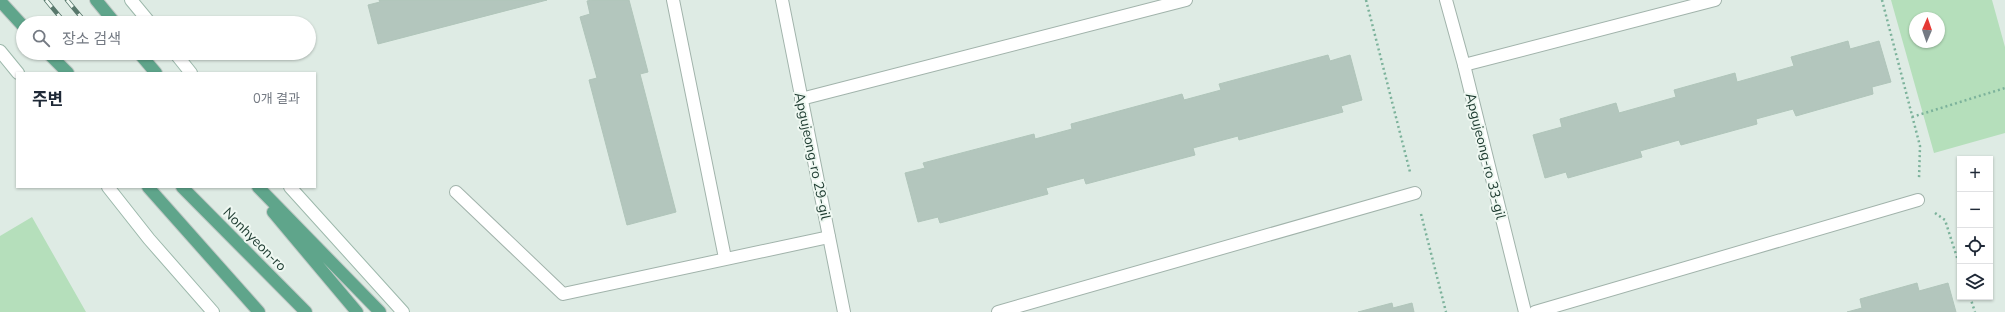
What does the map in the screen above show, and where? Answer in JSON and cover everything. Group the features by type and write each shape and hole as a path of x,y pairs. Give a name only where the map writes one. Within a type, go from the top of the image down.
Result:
{"main road":[{"path":"96,0 109,16"},
{"path":"0,1 16,18"},
{"path":"52,60 61,72"},
{"path":"54,60 67,72"},
{"path":"145,60 155,72"},
{"path":"149,188 259,312"},
{"name":"Nonhyeon-ro","path":"183,188 306,312"},
{"name":"Nonhyeon-ro","path":"252,188 357,312"},
{"path":"259,188 380,312"}],"street":[{"path":"131,0 144,16"},
{"path":"673,0 725,258"},
{"name":"Apgujeong-ro 29-gil","path":"782,0 844,312"},
{"path":"801,99 1186,0"},
{"name":"Apgujeong-ro 33-gil","path":"1446,0 1464,65 1525,312"},
{"path":"1464,65 1715,0"},
{"path":"0,51 17,72"},
{"path":"181,60 190,72"},
{"path":"109,188 149,239 213,312"},
{"path":"291,188 403,312"},
{"path":"456,192 563,294 725,258 760,253 830,237"},
{"path":"998,312 1415,193"},
{"path":"1535,312 1918,200"}],"path":[{"path":"1366,0 1446,312"},
{"path":"1882,0 1920,146 1918,200 1945,220 1959,264"},
{"path":"1912,117 2005,88"},
{"path":"1971,300 1974,312"}],"green space":[{"path":"1891,0 1992,0 2005,47 2005,133 1934,153"},
{"path":"32,217 86,312 0,312 0,236"}],"building":[{"path":"379,0 547,0 378,44 368,5 380,2"},
{"path":"629,0 648,72 640,74 676,212 627,225 589,80 597,78 580,17 590,14 587,1"},
{"path":"1848,41 1850,49 1879,41 1891,82 1872,87 1873,94 1796,116 1793,109 1756,119 1757,124 1681,145 1679,140 1640,151 1642,157 1568,178 1566,172 1545,178 1533,135 1562,127 1560,119 1616,103 1619,113 1676,97 1674,90 1735,73 1737,82 1794,66 1791,57"},
{"path":"1328,55 1330,61 1350,55 1362,100 1341,106 1343,112 1239,140 1238,136 1193,148 1195,155 1086,184 1084,178 1046,188 1048,194 940,223 938,217 918,222 905,173 925,168 923,163 1034,134 1035,139 1072,129 1071,124 1182,94 1184,100 1221,90 1219,84"},
{"path":"1917,283 1919,291 1948,283 1956,312 1847,312 1862,308 1860,299"},
{"path":"1392,303 1393,308 1412,303 1414,312 1358,312"}],"railway":[{"path":"46,0 59,16"},
{"path":"67,0 80,16"}]}
